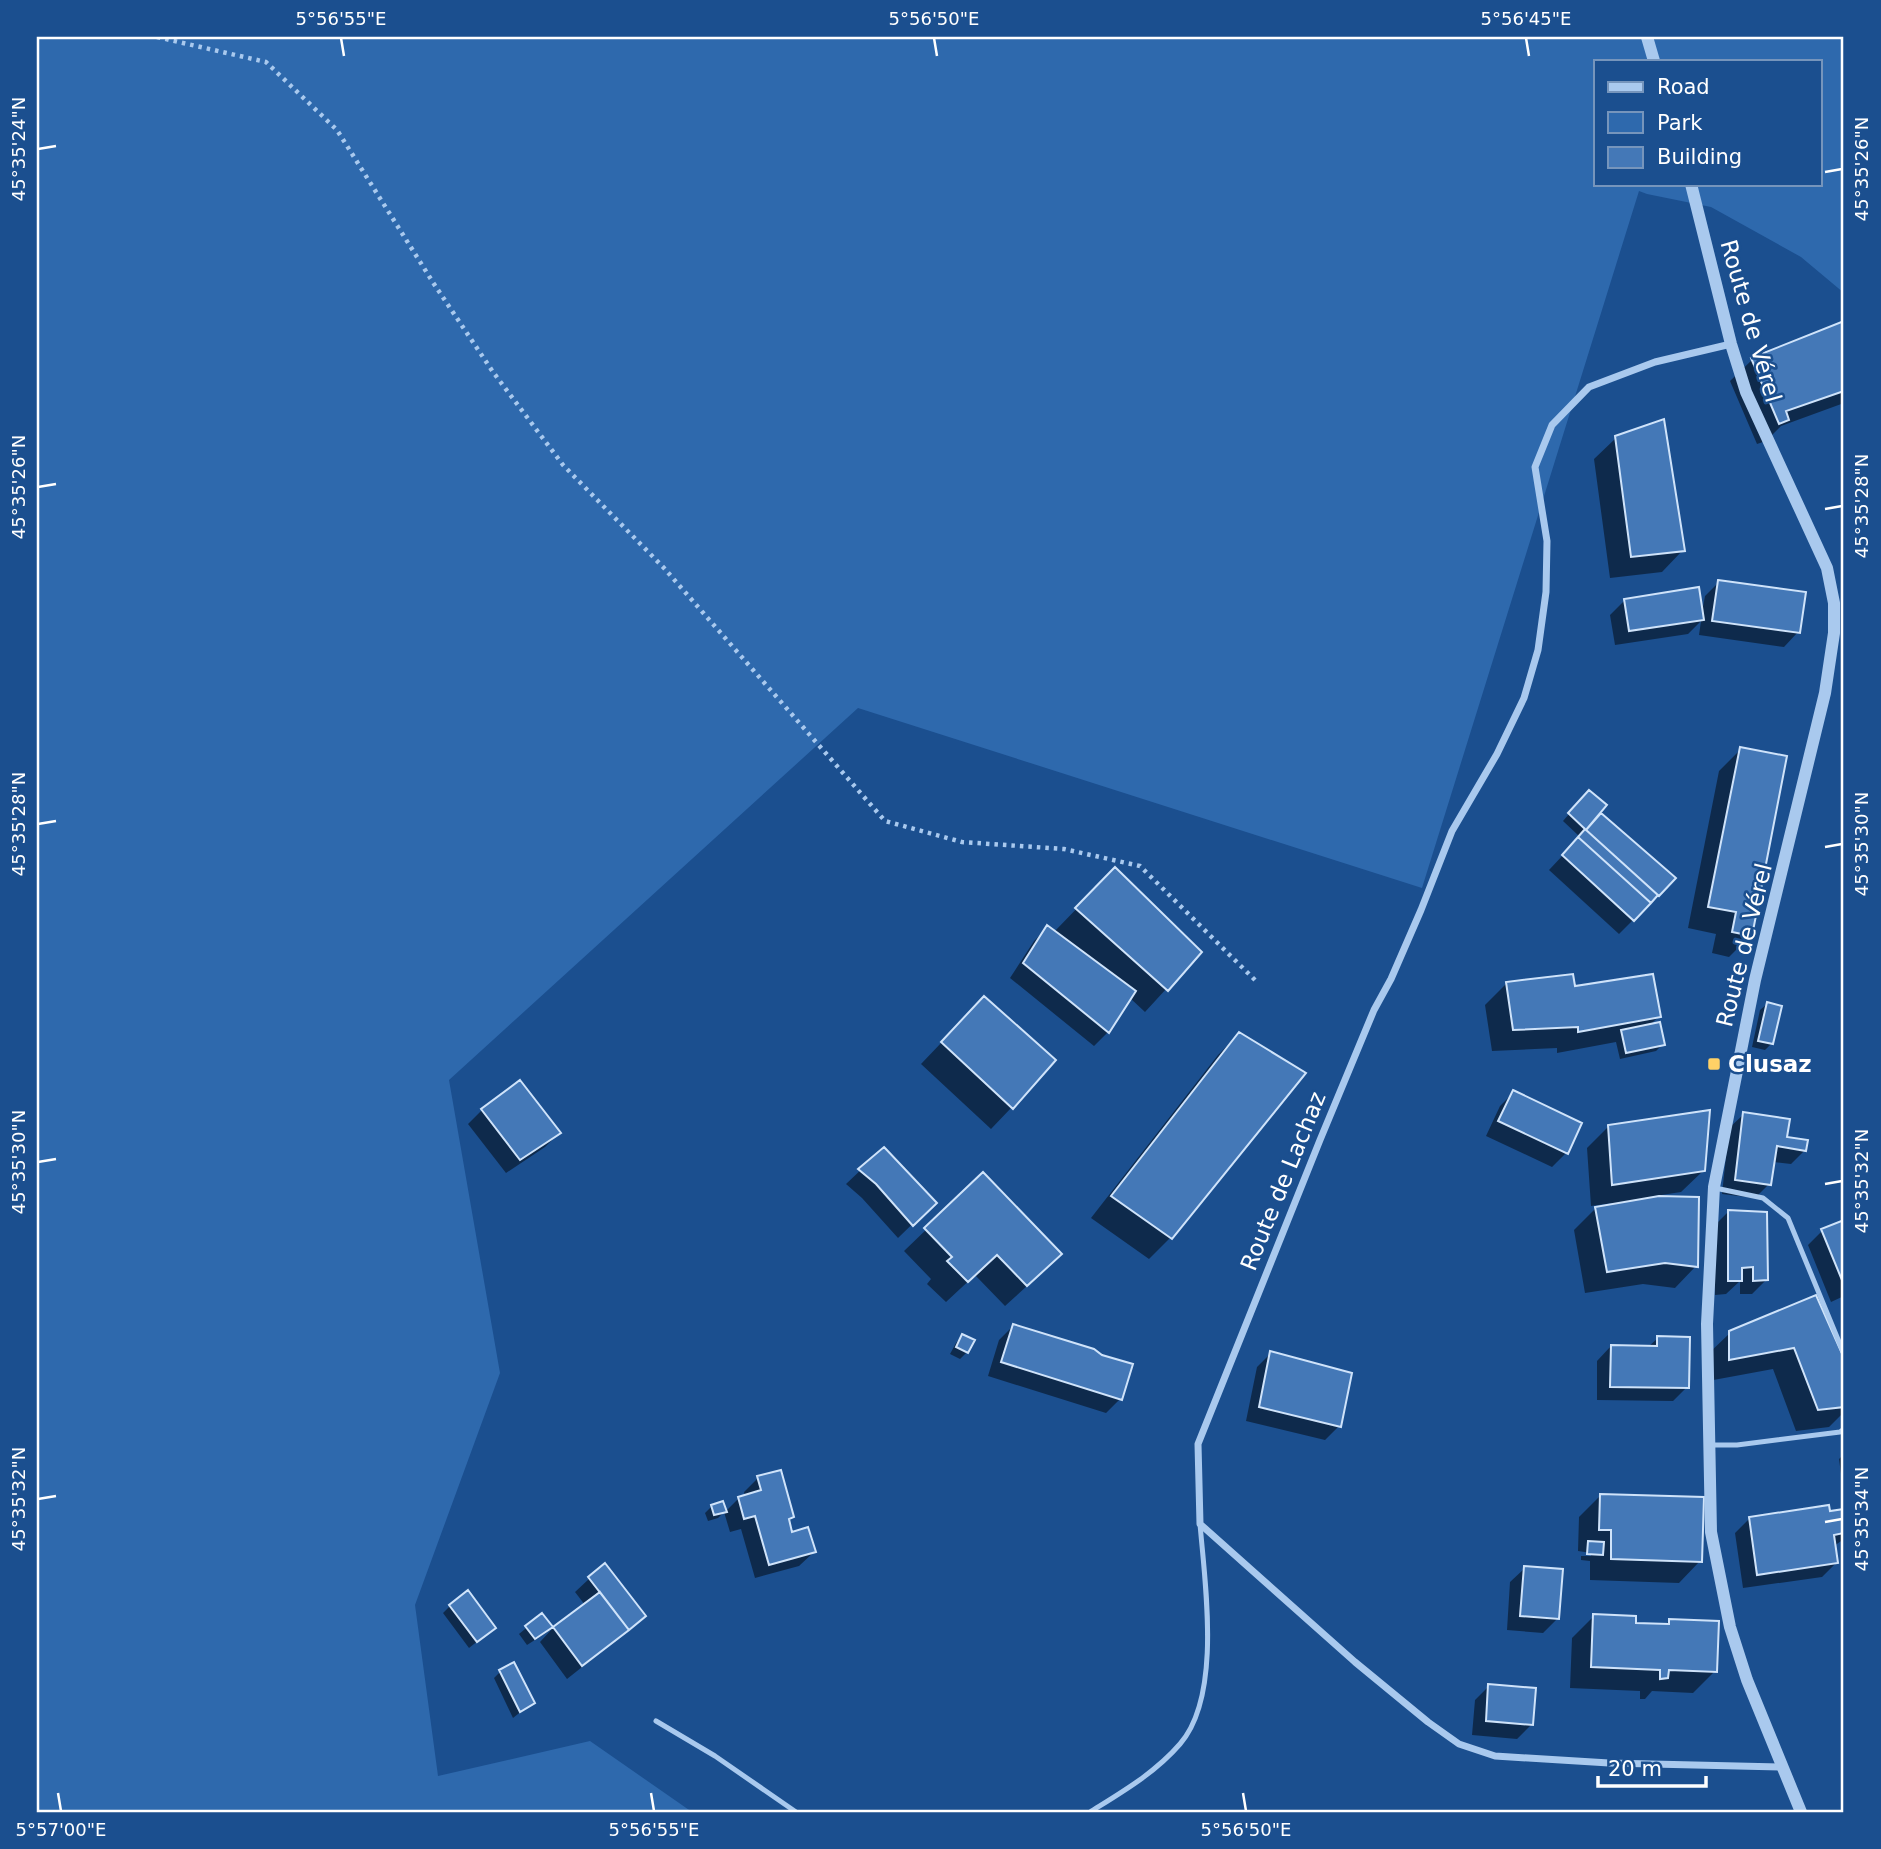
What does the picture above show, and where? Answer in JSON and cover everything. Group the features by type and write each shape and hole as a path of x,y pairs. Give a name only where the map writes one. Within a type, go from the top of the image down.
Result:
{"street":[{"path":"1647,37 1654,60"},
{"name":"Route de Vérel","path":"1692,186 1731,344 1751,404 1827,568 1832,584 1834,613 1825,693 1755,980 1714,1187 1707,1324 1711,1532 1730,1627 1747,1680 1801,1812"},
{"name":"Route de Lachaz","path":"1200,1524 1198,1444 1329,1116 1374,1010 1391,979 1421,910 1452,831 1497,754 1524,698 1538,650 1546,592 1547,541 1535,467 1552,425 1589,387 1655,362 1731,344"},
{"path":"1200,1524 1355,1662 1459,1744 1495,1756 1609,1763 1781,1767"}],"lane":[{"path":"1714,1187 1763,1198 1788,1218 1844,1354"},
{"path":"1708,1445 1737,1445 1840,1432 1844,1429"},
{"path":"1090,1812 1146,1776 1182,1742 1197,1712 1209,1660 1200,1524"},
{"path":"656,1721 715,1756 796,1812"}],"path":[{"path":"157,37 266,62 337,130 493,372 563,465 664,568 885,821 962,842 1064,849 1140,866 1256,981"}],"green space":[{"path":"37,37 1844,37 1844,293 1801,257 1711,207 1639,191 1422,888 858,708 449,1080 500,1373 415,1605 438,1776 590,1741 692,1812 37,1812"}],"building":[{"path":"1844,321 1844,391 1786,411 1789,420 1779,424 1751,358"},
{"path":"1664,419 1685,551 1631,557 1615,436"},
{"path":"1718,580 1806,592 1800,633 1712,621"},
{"path":"1699,587 1704,620 1629,631 1624,599"},
{"path":"1740,747 1787,756 1752,936 1732,932 1736,912 1708,907"},
{"path":"1589,790 1607,805 1586,830 1568,813"},
{"path":"1601,813 1676,878 1659,896 1586,830"},
{"path":"1585,829 1658,895 1651,903 1578,837"},
{"path":"1578,837 1651,903 1634,921 1562,855"},
{"path":"1115,867 1202,952 1168,991 1075,908"},
{"path":"1047,925 1136,991 1109,1033 1023,963"},
{"path":"1573,974 1575,986 1653,974 1661,1017 1578,1032 1578,1027 1513,1030 1506,982"},
{"path":"984,996 1056,1060 1013,1109 941,1042"},
{"path":"1767,1002 1782,1006 1773,1044 1758,1041"},
{"path":"1660,1022 1665,1045 1626,1053 1621,1030"},
{"path":"1239,1032 1306,1073 1172,1239 1111,1196"},
{"path":"520,1080 561,1133 520,1160 481,1109"},
{"path":"1513,1090 1582,1123 1568,1154 1498,1121"},
{"path":"1710,1110 1705,1171 1612,1185 1608,1125"},
{"path":"1743,1112 1790,1119 1787,1137 1808,1140 1806,1151 1777,1146 1771,1185 1735,1180"},
{"path":"884,1147 937,1203 913,1226 876,1184 858,1169"},
{"path":"983,1172 1062,1254 1027,1286 997,1255 968,1282 947,1261 952,1257 924,1228"},
{"path":"1659,1196 1699,1197 1698,1267 1665,1263 1607,1272 1595,1207"},
{"path":"1728,1210 1767,1212 1768,1280 1753,1281 1753,1267 1742,1268 1742,1281 1728,1281"},
{"path":"1844,1220 1844,1285 1821,1229"},
{"path":"1816,1295 1844,1358 1844,1407 1818,1410 1794,1348 1729,1360 1729,1331"},
{"path":"1013,1324 1133,1364 1122,1400 1001,1362"},
{"path":"962,1334 975,1340 968,1353 956,1347"},
{"path":"1657,1336 1690,1337 1689,1388 1610,1387 1611,1345 1657,1346"},
{"path":"1270,1351 1352,1373 1341,1427 1259,1407"},
{"path":"781,1470 794,1517 789,1519 792,1532 808,1527 816,1552 769,1565 755,1516 744,1519 738,1497 761,1490 757,1476"},
{"path":"1600,1494 1704,1497 1702,1562 1611,1559 1611,1530 1599,1530"},
{"path":"723,1501 727,1512 714,1515 711,1505"},
{"path":"1829,1505 1830,1511 1844,1509 1844,1533 1834,1535 1838,1563 1757,1575 1749,1517"},
{"path":"1588,1541 1604,1542 1603,1555 1587,1554"},
{"path":"605,1563 646,1616 629,1630 588,1577"},
{"path":"1524,1566 1563,1569 1559,1619 1520,1616"},
{"path":"468,1590 496,1628 477,1642 449,1605"},
{"path":"600,1592 629,1630 582,1666 553,1627"},
{"path":"542,1613 553,1627 535,1639 525,1626"},
{"path":"1593,1614 1636,1616 1636,1623 1669,1624 1669,1619 1719,1621 1717,1672 1669,1670 1668,1678 1660,1679 1660,1670 1591,1667"},
{"path":"514,1662 535,1703 520,1712 499,1670"},
{"path":"1488,1684 1536,1688 1533,1725 1486,1721"}],"place":[{"name":"Clusaz","path":"1714,1064"}]}
